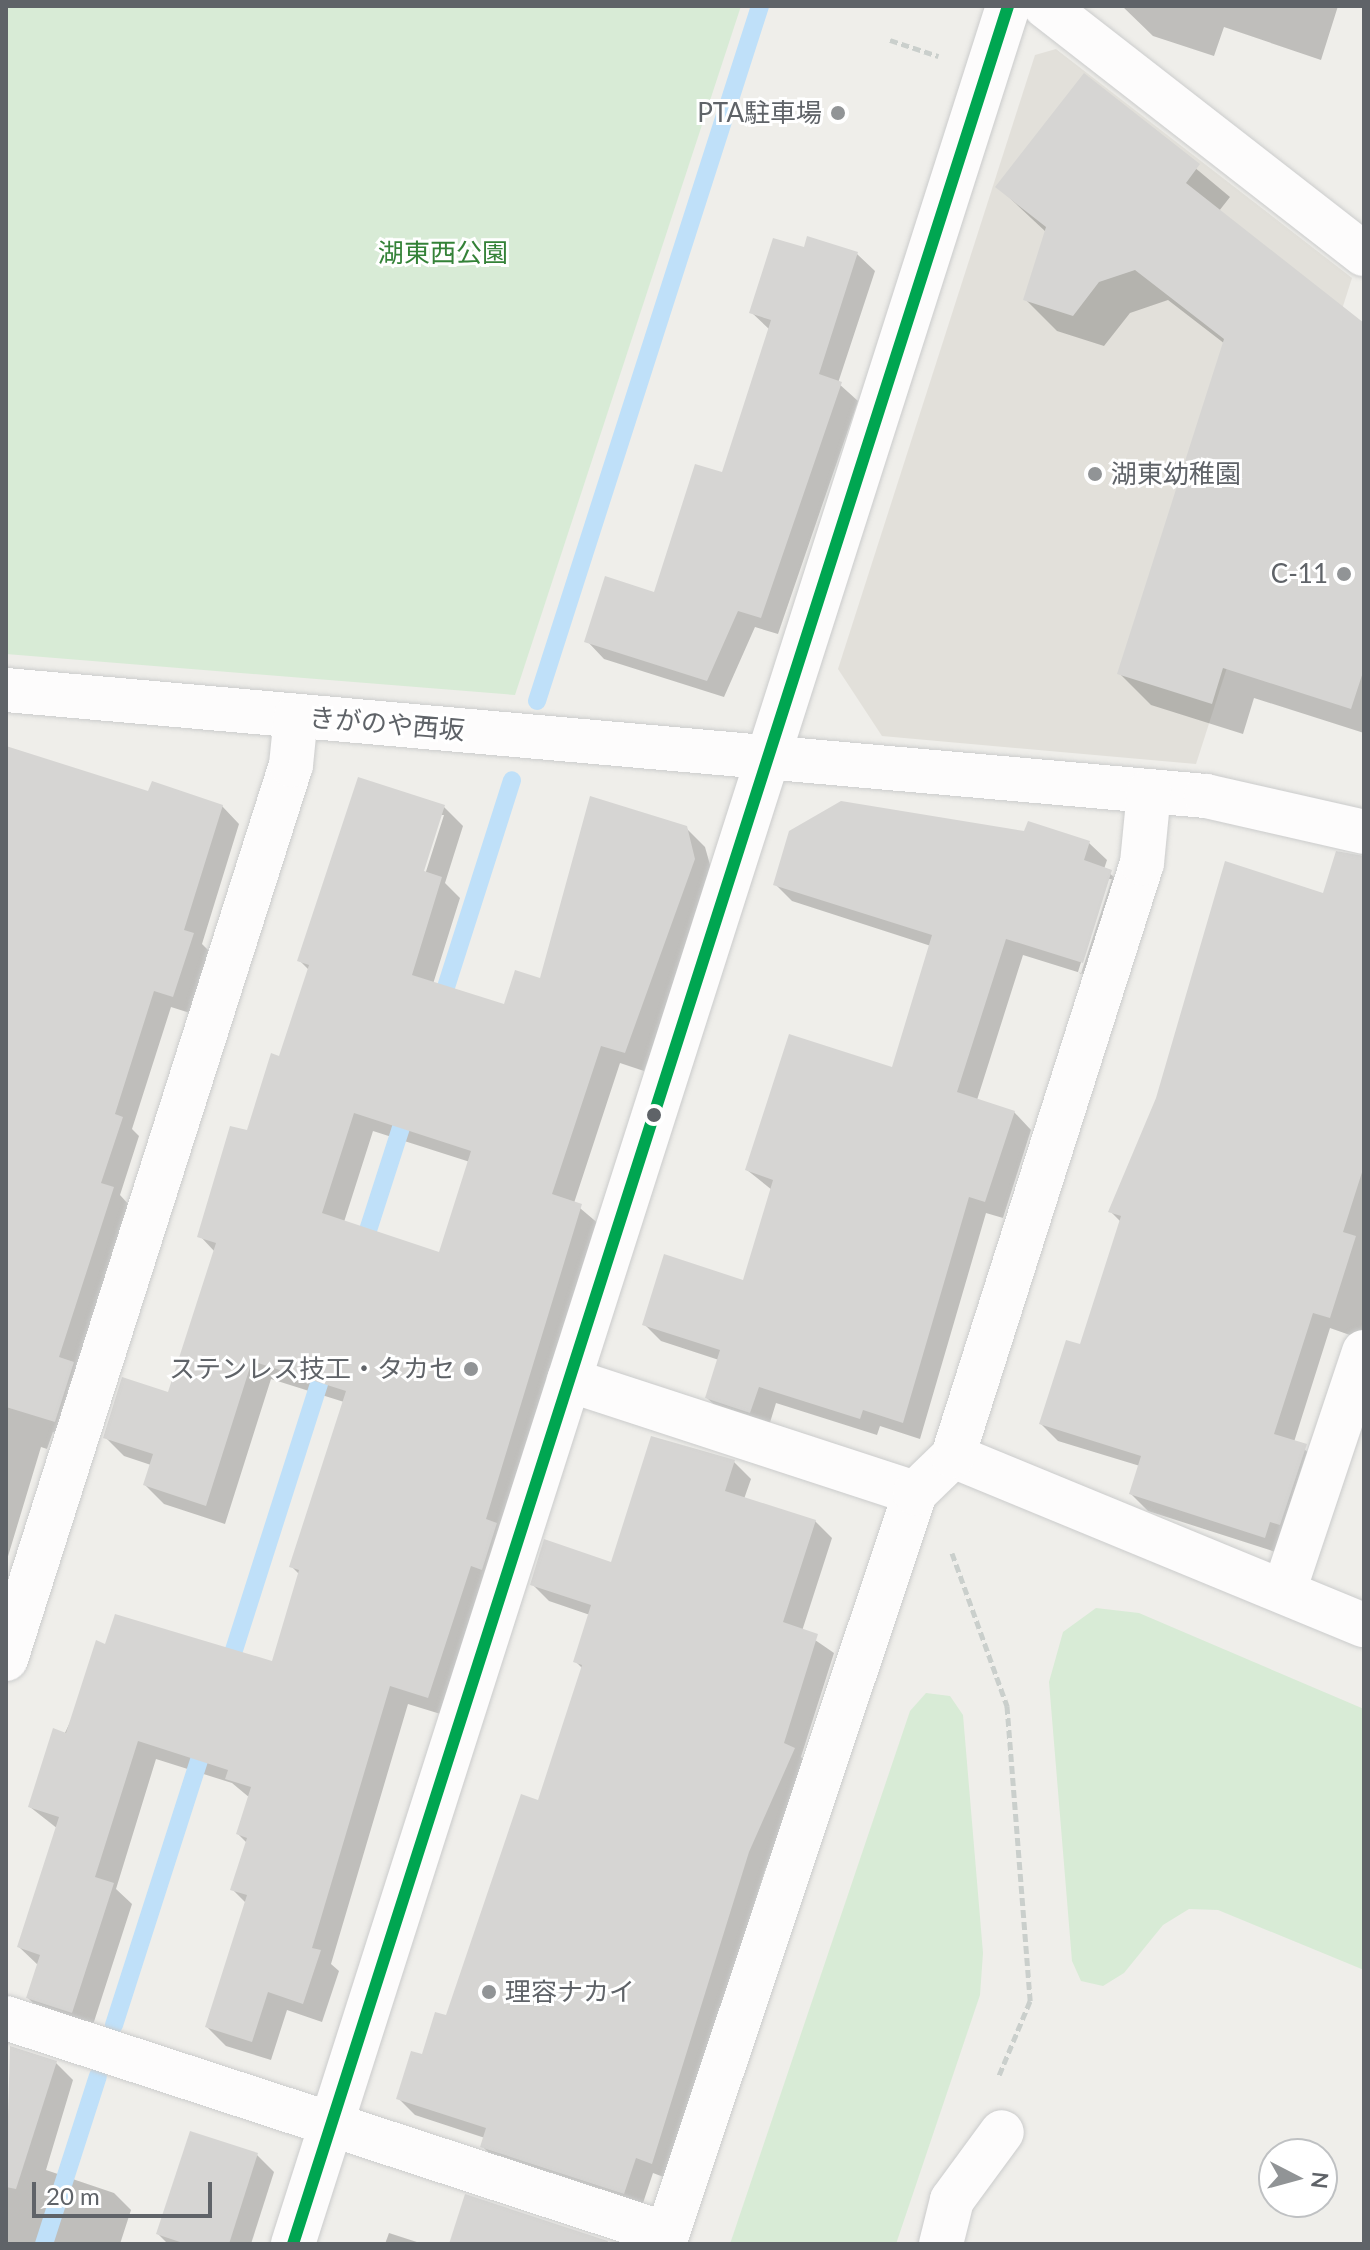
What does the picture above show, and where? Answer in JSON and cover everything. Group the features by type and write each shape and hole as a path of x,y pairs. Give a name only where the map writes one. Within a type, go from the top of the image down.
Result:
{"street":[{"path":"293,2244 1008,6"},
{"path":"1045,6 1364,254"},
{"name":"きがのや西坂","path":"6,690 1149,791 1246,802 1364,832"},
{"path":"6,1659 291,765 296,716"},
{"path":"6,2018 665,2239 915,1493 953,1456 1142,863 1149,791"},
{"path":"1284,1591 1364,1352"},
{"path":"569,1380 915,1493"},
{"path":"953,1456 1364,1625"},
{"path":"941,2244 952,2200 1002,2132"}],"path":[{"path":"890,40 944,58"},
{"path":"953,1556 1007,1706 1030,2001 1001,2070"}],"shaded area":[{"name":"湖東幼稚園","path":"1056,49 1352,278 1196,764 882,736 838,669 1035,55"}],"green space":[{"name":"湖東西公園","path":"6,6 741,6 515,695 6,654"},
{"path":"1096,1608 1139,1613 1364,1709 1364,1970 1218,1910 1189,1909 1163,1925 1124,1973 1103,1986 1081,1981 1072,1961 1049,1682 1063,1632"},
{"path":"926,1693 950,1696 963,1715 983,1953 980,1995 896,2244 730,2244 910,1711"}],"building":[{"path":"1084,73 1200,164 1186,183 1364,323 1364,669 1351,709 1223,668 1212,704 1117,674 1224,339 1135,270 1099,282 1073,316 1023,300 1046,227 995,187"},
{"path":"807,236 858,252 819,374 842,382 761,618 738,611 707,681 584,642 605,576 654,592 695,464 722,472 771,320 749,313 773,238 804,247"},
{"path":"6,746 148,791 152,781 223,805 184,930 194,933 173,997 154,991 115,1114 123,1117 101,1183 114,1187 59,1357 74,1362 55,1422 6,1407"},
{"path":"358,777 445,805 424,871 442,877 412,975 504,1004 515,970 540,978 590,796 687,826 695,859 625,1053 601,1046 552,1194 582,1204 486,1519 497,1523 482,1570 471,1566 428,1698 390,1686 312,1948 321,1950 303,2004 268,1992 252,2042 205,2027 247,1895 230,1890 247,1838 236,1834 251,1787 225,1779 228,1770 138,1741 95,1877 114,1883 72,2013 26,1998 40,1955 17,1947 59,1817 28,1807 53,1728 66,1733 96,1640 105,1644 115,1614 272,1661 299,1570 289,1567 346,1391 252,1361 206,1506 143,1485 153,1454 103,1438 122,1377 168,1392 216,1243 197,1237 230,1126 247,1130 271,1053 279,1056 309,965 297,961","holes":["354,1113 471,1151 439,1252 322,1213"]},
{"path":"841,801 1024,831 1028,821 1090,841 1084,860 1112,870 1083,963 1006,939 957,1092 1015,1111 985,1202 969,1197 903,1423 863,1410 860,1419 759,1387 750,1413 705,1398 720,1350 642,1325 664,1254 743,1280 773,1180 745,1170 789,1034 892,1067 932,935 773,885 789,831"},
{"path":"1336,851 1364,856 1364,1166 1343,1232 1356,1236 1330,1318 1313,1313 1274,1434 1307,1444 1280,1525 1270,1522 1265,1538 1129,1494 1141,1456 1039,1424 1066,1340 1080,1344 1121,1216 1108,1212 1156,1098 1225,861 1323,893"},
{"path":"651,1436 735,1460 725,1491 816,1520 783,1622 818,1634 784,1743 795,1748 749,1852 652,2164 636,2158 624,2194 480,2147 486,2128 396,2099 411,2051 422,2054 435,2012 446,2015 521,1794 538,1800 582,1665 573,1662 591,1605 530,1585 544,1539 611,1562"},
{"path":"10,2046 57,2061 16,2189 6,2187"},
{"path":"190,2131 258,2153 229,2244 186,2244 156,2234"},
{"path":"465,2194 608,2241 607,2244 449,2244"}],"waterway":[{"path":"537,701 760,6"},
{"path":"439,1009 512,780"},
{"path":"362,1249 408,1106"},
{"path":"227,1672 326,1361"},
{"path":"114,2025 206,1738"},
{"path":"44,2244 98,2076"}],"transit line":[{"path":"293,2244 1008,6"}],"place":[{"name":"PTA駐車場","path":"838,113"},
{"name":"湖東幼稚園","path":"1095,474"},
{"name":"C-11","path":"1344,574"},
{"name":"ステンレス技工・タカセ","path":"471,1369"},
{"name":"理容ナカイ","path":"489,1992"}]}
